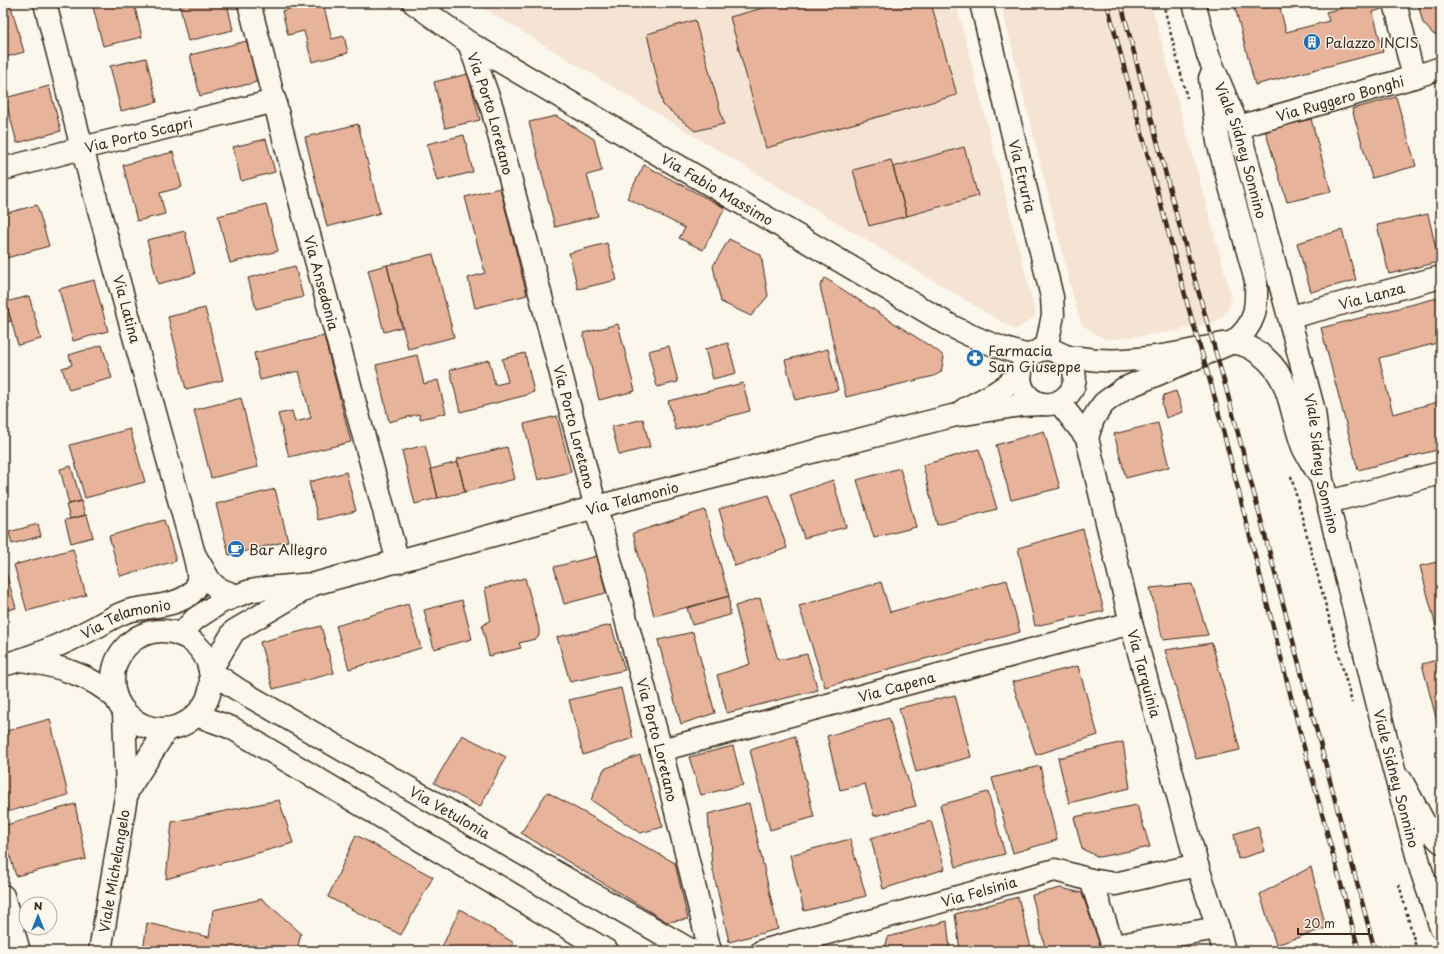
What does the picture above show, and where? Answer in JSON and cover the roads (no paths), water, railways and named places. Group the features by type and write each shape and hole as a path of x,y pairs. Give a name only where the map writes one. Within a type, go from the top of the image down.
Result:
{"street":[{"name":"Via Latina","path":"45,3 82,148 194,554 210,581 217,588 236,596"},
{"name":"Via Ansedonia","path":"249,3 276,101 304,216 398,562"},
{"name":"Via Fabio Massimo","path":"414,3 469,43 969,336 1040,358 1113,361 1169,355 1233,342"},
{"name":"Via Etruria","path":"981,3 1052,297 1053,315 1040,358"},
{"name":"Viale Sidney Sonnino","path":"1194,3 1208,55 1238,127 1314,411 1322,480 1421,870 1441,928"},
{"path":"1395,3 1414,77"},
{"name":"Via Porto Loretano","path":"469,43 492,108 661,750 710,951"},
{"path":"1087,438 1093,419 1098,411 1104,403 1123,389 1233,342 1243,335 1250,325 1256,298 1256,281 1218,142 1208,55"},
{"name":"Via Ruggero Bonghi","path":"1238,127 1441,68"},
{"name":"Via Porto Scapri","path":"3,169 82,148 276,101"},
{"name":"Via Lanza","path":"1302,314 1441,277"},
{"path":"1233,342 1251,348 1268,361 1280,373 1288,391 1304,448 1322,480"},
{"path":"1040,358 1071,363 1075,372 1075,381 1072,390 1066,397 1050,403 1034,401 1022,388 1020,380 1040,358"},
{"name":"Via Telamonio","path":"952,416 1007,384 1040,358"},
{"name":"Via Telamonio","path":"180,635 195,619 221,602 250,591 314,584 596,507 952,416 1050,403"},
{"name":"Via Tarquinia","path":"1050,403 1087,438 1131,623 1198,865 1224,951"},
{"path":"1328,502 1441,473"},
{"name":"Via Telamonio","path":"12,663 78,636 111,618 131,610 155,607 187,596 194,590 199,575 194,554"},
{"name":"Via Telamonio","path":"210,671 234,631 314,584"},
{"name":"Via Capena","path":"661,750 1131,623"},
{"name":"Via Telamonio","path":"12,663 58,667 80,675 108,691 120,705 136,722 151,728 167,729 183,724 196,715 206,702 210,687 210,671 205,656 194,643 180,635 164,631 148,633 134,640 122,651 115,666 112,682 120,705"},
{"name":"Via Vetulonia","path":"210,671 237,689 692,951"},
{"name":"Viale Michelangelo","path":"100,951 127,791 120,705"},
{"path":"196,715 232,728 607,951"},
{"name":"Viale Michelangelo","path":"127,791 167,729"},
{"path":"1394,766 1427,828 1441,842"},
{"name":"Via Felsinia","path":"762,951 1055,870 1091,880 1115,884 1198,865"},
{"path":"1091,880 1113,946 1218,928"},
{"path":"3,896 19,951"}],"railway":[{"path":"1107,3 1188,306 1213,391 1301,736 1359,951"},
{"path":"1121,3 1177,217 1226,388 1375,951"}],"place":[{"name":"Palazzo INCIS","path":"1312,42"},
{"name":"Farmacia San Giuseppe","path":"975,358"},
{"name":"Bar Allegro","path":"236,549"}]}
